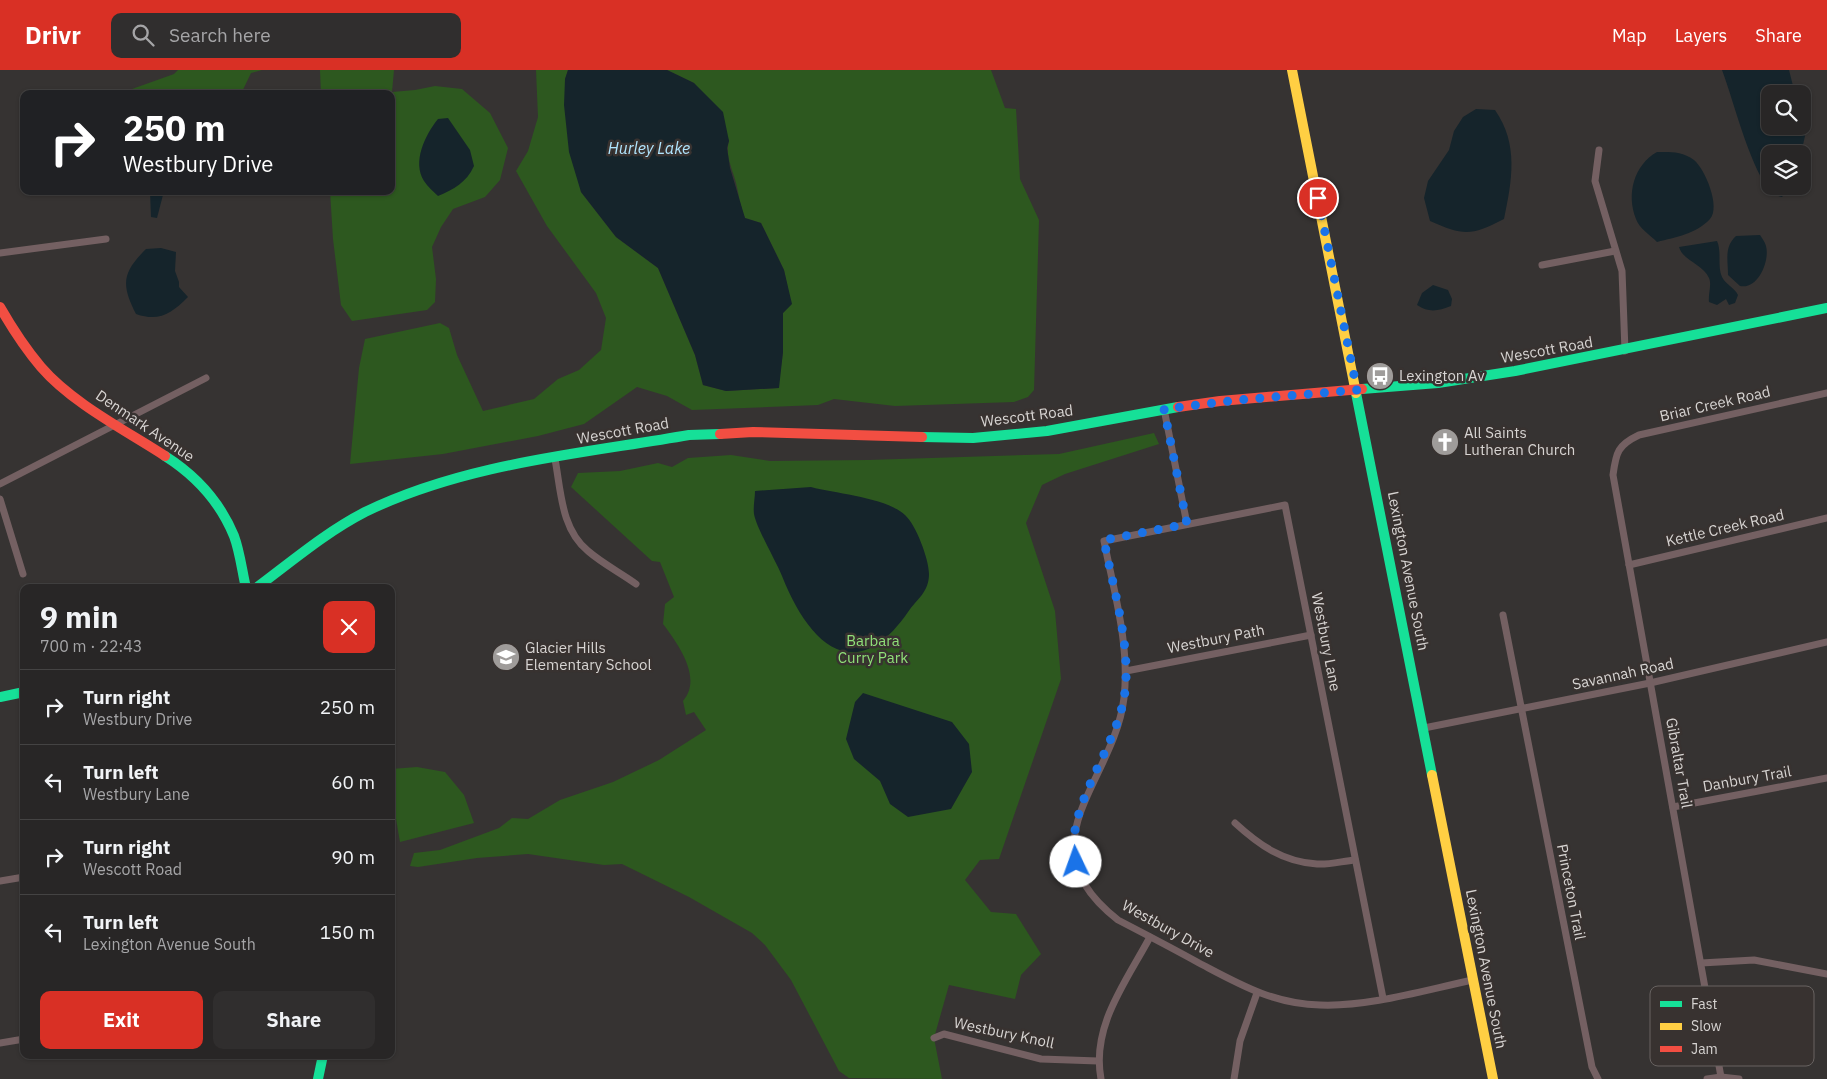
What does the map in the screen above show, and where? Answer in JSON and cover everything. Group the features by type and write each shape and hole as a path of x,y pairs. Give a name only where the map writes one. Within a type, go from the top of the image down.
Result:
{"street":[{"name":"Lexington Avenue South","path":"1292,70 1493,1079"},
{"path":"1599,150 1595,181 1622,272 1625,350"},
{"path":"0,253 106,239"},
{"path":"1542,265 1616,251"},
{"name":"Denmark Avenue","path":"0,306 15,333 42,368 72,395 182,467 210,495 234,536 245,584"},
{"name":"Wescott Road","path":"261,584 328,535 364,513 421,488 474,472 689,435 753,432 973,438 1047,431 1164,409 1490,375 1625,350 1827,308"},
{"path":"0,484 206,378"},
{"name":"Briar Creek Road","path":"1616,453 1626,442 1639,435 1827,393"},
{"path":"1164,409 1187,524"},
{"name":"Gibraltar Trail","path":"1616,453 1613,475 1704,986"},
{"path":"555,458 566,519 575,536 587,550 636,584"},
{"path":"0,499 23,574"},
{"name":"Westbury Lane","path":"1187,524 1285,505 1383,998"},
{"name":"Kettle Creek Road","path":"1629,565 1827,518"},
{"name":"Westbury Drive","path":"1187,524 1104,540 1123,638 1126,671 1124,700 1118,725 1079,813 1074,840 1076,862 1084,885 1098,904 1118,920 1257,993 1289,1002 1346,1005 1473,980"},
{"name":"Princeton Trail","path":"1503,616 1592,1067 1598,1079"},
{"name":"Westbury Path","path":"1126,671 1311,635"},
{"name":"Savannah Road","path":"1424,728 1650,683 1827,642"},
{"path":"0,697 20,693"},
{"name":"Danbury Trail","path":"1673,807 1827,778"},
{"path":"1235,823 1257,843 1281,857 1317,864 1355,860"},
{"path":"0,881 20,878"},
{"path":"1101,1079 1098,1061 1100,1040 1106,1018 1150,937"},
{"path":"1700,963 1754,960 1827,974"},
{"path":"1234,1079 1240,1041 1257,993"},
{"name":"Westbury Knoll","path":"934,1038 944,1034 1041,1059 1098,1061"},
{"path":"0,1043 20,1040"},
{"path":"318,1079 323,1059"},
{"name":"Gibraltar Trail","path":"1719,1066 1721,1077"},
{"path":"1707,1079 1721,1077 1739,1079"}],"green space":[{"path":"178,70 262,70 251,73 243,90 129,90 174,74"},
{"path":"320,70 394,70 392,90 321,90"},
{"path":"536,70 568,70 565,79 581,192 616,237 658,268 695,355 703,385 726,391 778,388 783,352 783,313 791,304 784,270 761,223 745,218 743,214 728,157 729,140 694,83 667,70 991,70 1005,108 1016,109 1020,179 1039,220 1034,390 1028,397 1014,402 895,406 834,399 818,405 692,410 667,396 637,387 584,424 538,436 443,454 350,464 359,368 365,339 440,323 449,328 457,355 483,411 534,399 558,379 579,370 601,350 606,318 596,293 547,226 516,171 528,151 538,117"},
{"path":"435,86 462,89 490,113 508,148 500,180 485,197 453,209 441,227 432,247 436,279 435,302 427,310 352,321 341,305 333,239 330,195 395,195 395,92"},
{"name":"Barbara Curry Park","path":"1154,433 1159,444 1065,474 1042,485 1026,523 1055,611 1061,679 999,859 980,860 965,880 991,912 1016,914 1041,954 1021,975 1015,999 949,985 934,1038 942,1079 849,1078 839,1071 791,980 765,945 752,933 689,897 622,864 604,865 528,854 477,858 418,867 410,866 414,853 440,850 499,828 512,818 528,819 560,800 613,782 659,760 706,730 694,712 686,715 683,701 688,692 689,672 681,651 663,624 665,604 674,597 660,562 652,561 571,487 578,473 620,471 658,463 672,467 688,458 731,455 770,461 1059,454"},
{"path":"417,767 445,772 464,795 474,823 400,842 395,813 395,769"}],"water":[{"name":"Hurley Lake","path":"568,70 667,70 694,83 723,112 729,141 727,148 730,168 745,218 761,223 784,270 792,304 783,313 783,352 779,388 726,391 703,385 695,355 658,268 616,237 581,192 569,152 564,105 565,79"},
{"path":"1722,70 1789,70 1793,85 1761,85 1761,135 1805,135 1803,145 1761,145 1761,178"},
{"path":"1476,109 1495,110 1503,123 1511,149 1511,177 1504,219 1483,229 1467,232 1451,229 1430,221 1424,198 1428,181 1449,150 1454,131 1463,117"},
{"path":"448,118 470,150 474,166 459,185 438,196 424,181 419,166 420,157 433,125 438,119"},
{"path":"1657,152 1671,152 1694,160 1707,179 1714,206 1710,219 1698,228 1657,242 1637,222 1633,209 1632,190 1634,181 1643,164"},
{"path":"150,195 163,195 157,218 151,217"},
{"path":"1760,235 1767,252 1764,266 1752,284 1740,286 1728,275 1728,249 1736,236"},
{"path":"1717,241 1722,277 1738,295 1735,303 1729,305 1726,299 1717,305 1709,302 1709,278 1702,269 1681,252 1679,247"},
{"path":"161,248 176,252 175,271 179,287 188,297 170,312 158,317 136,314 126,287 128,272 146,249"},
{"path":"1433,285 1448,290 1452,299 1451,306 1434,310 1417,305 1422,293"},
{"path":"811,487 873,500 896,509 905,515 913,526 924,551 929,574 925,591 888,636 869,649 851,652 835,648 819,637 805,620 793,600 756,520 754,511 755,491"},
{"path":"863,693 952,722 969,744 972,772 951,809 908,817 890,804 880,781 854,759 846,739 855,702"}],"traffic: fast":[{"path":"1362,389 1438,383 1515,371 1827,308"},
{"path":"1356,393 1432,775"},
{"path":"922,437 973,438 1047,431 1178,407"},
{"path":"261,584 336,529 365,512 403,495 483,471 524,462 689,435 720,434"},
{"path":"165,456 176,463 206,490 222,512 236,542 245,584"},
{"path":"0,697 20,693"},
{"path":"318,1079 322,1059"}],"traffic: slow":[{"path":"1292,70 1356,393"},
{"path":"1432,775 1493,1079"}],"traffic: jam":[{"path":"0,307 30,353 54,380 83,404 165,456"},
{"path":"1178,407 1220,401 1362,389"},
{"path":"720,434 753,432 922,437"}],"place":[{"name":"Lexington Av","path":"1380,376"},
{"name":"All Saints Lutheran Church","path":"1445,442"},
{"name":"Glacier Hills Elementary School","path":"506,657"}],"route":[{"path":"1076,862 1074,840 1079,813 1118,725 1124,700 1126,671 1123,638 1104,540 1187,524 1164,409 1220,401 1357,390 1318,198"}]}
